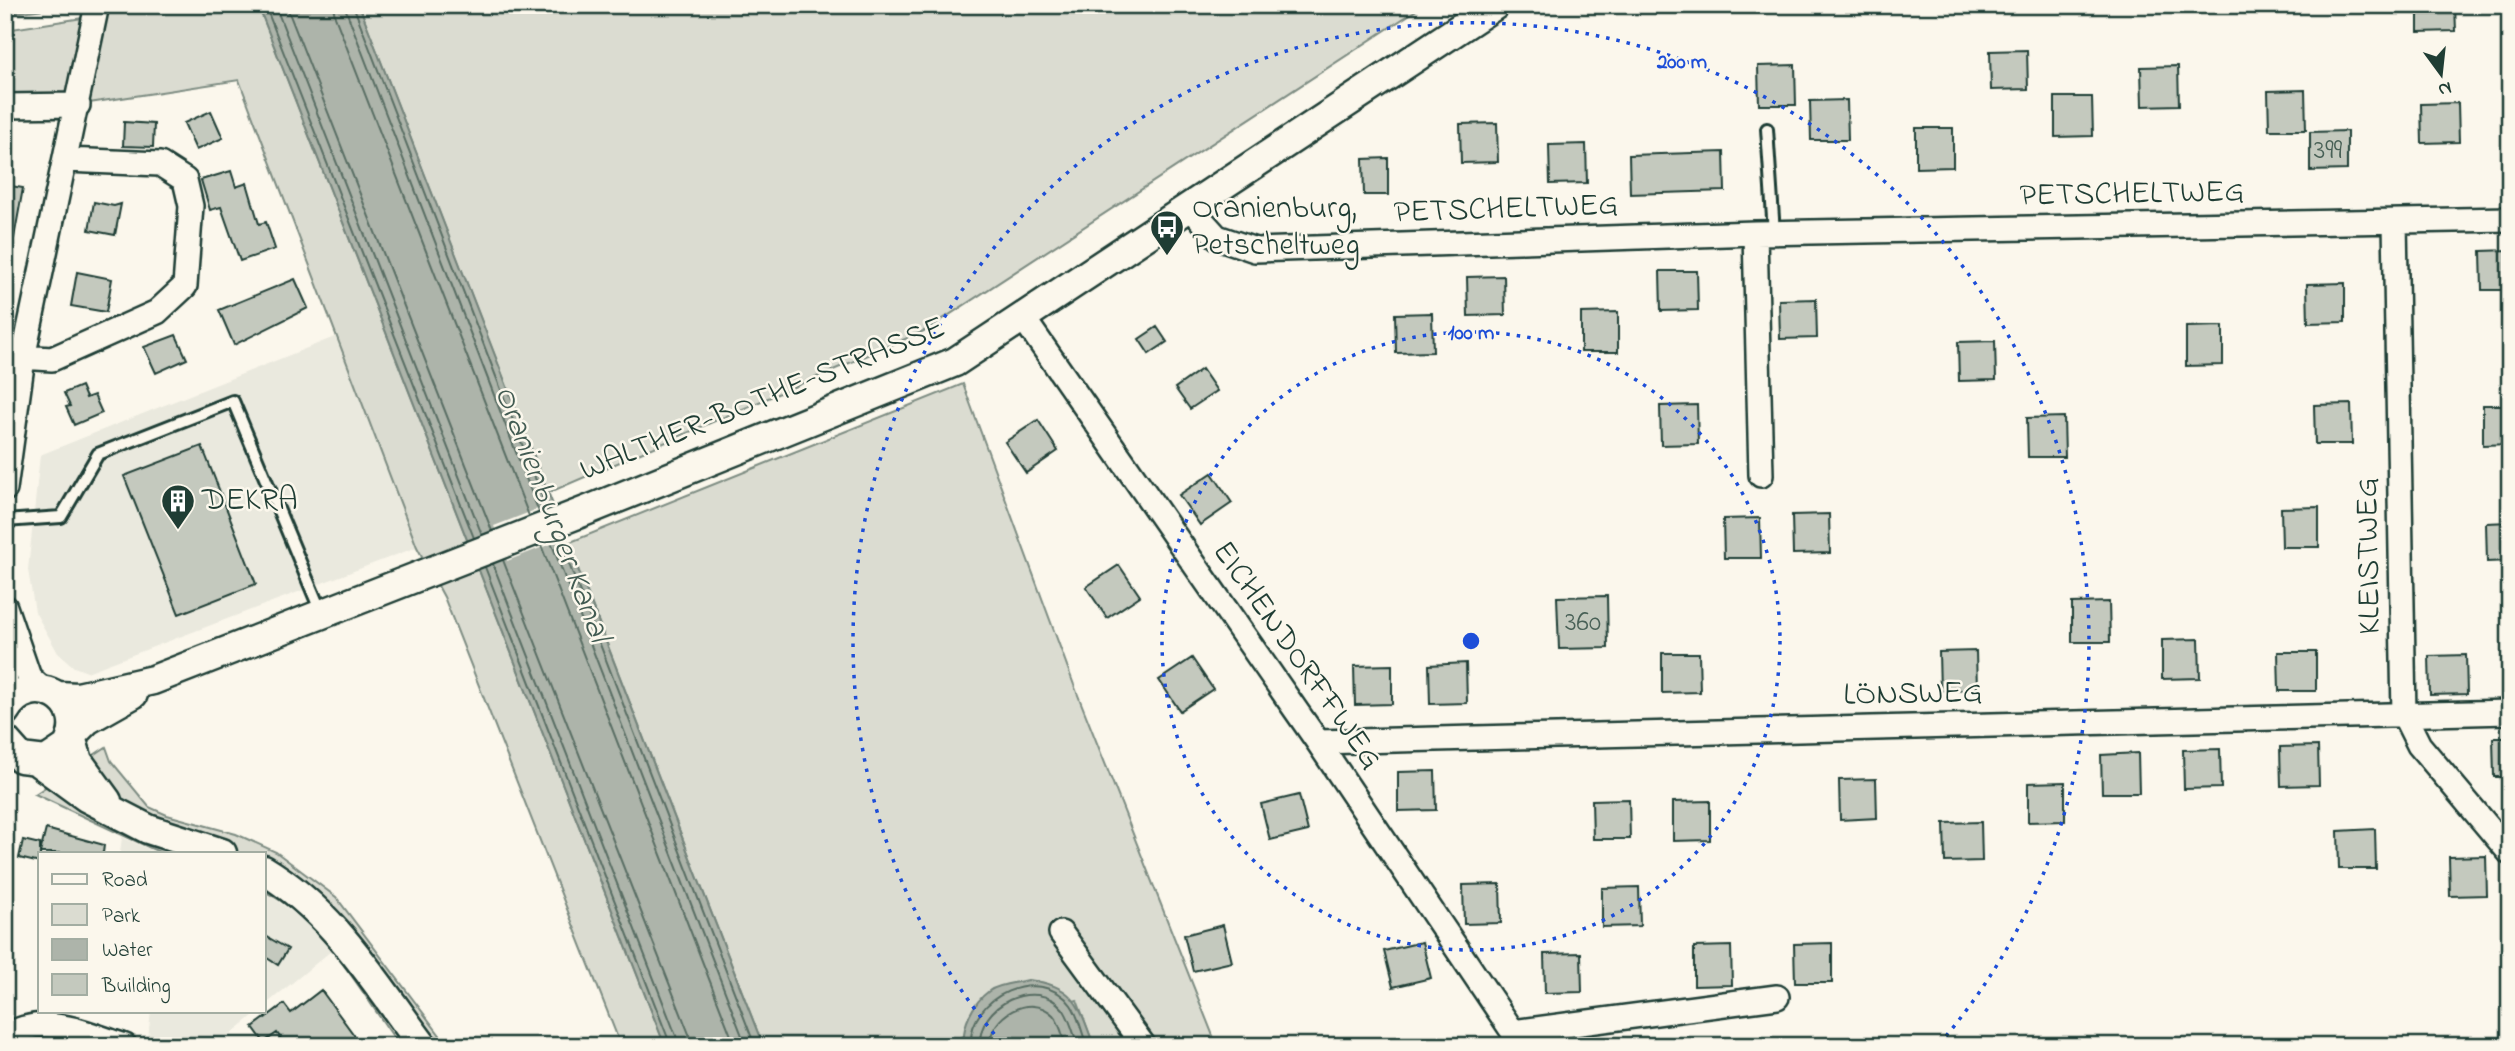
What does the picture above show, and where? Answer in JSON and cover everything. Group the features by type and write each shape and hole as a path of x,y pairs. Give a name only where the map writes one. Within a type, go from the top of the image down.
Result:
{"street":[{"path":"5,489 14,357 66,160 97,5"},
{"name":"WALTHER-BOTHE-STRASSE","path":"6,709 20,695 51,693 78,697 153,680 955,362 1024,319 1495,5"},
{"path":"5,106 79,103"},
{"path":"14,357 52,359 157,312 185,286 191,206 185,180 160,164 66,160"},
{"name":"PETSCHELTWEG","path":"1190,207 1217,237 1255,250 1764,233 2510,219"},
{"name":"KLEISTWEG","path":"2395,222 2404,715 2419,745 2510,853"},
{"path":"1761,475 1764,233"},
{"name":"EICHENDORFFWEG","path":"1024,319 1318,742 1515,1039 1777,997"},
{"path":"5,607 25,669 70,709 78,761 113,809"},
{"path":"5,673 6,709"},
{"name":"WALTHER-BOTHE-STRASSE","path":"16,752 61,754 87,720 120,703 153,680"},
{"name":"LÖNSWEG","path":"1318,742 2510,712"},
{"path":"16,752 86,797 148,829 219,852"},
{"path":"266,871 290,886 340,932 423,1046"},
{"path":"1061,933 1144,1046"},
{"path":"5,1037 15,1031 44,1023 125,1046"}],"lane":[{"path":"1764,233 1767,129"},
{"path":"5,521 61,517 98,454 233,401 322,615"}],"shaded area":[{"path":"337,336 417,547 87,672 74,667 58,653 35,612 28,570 40,455"},
{"path":"122,837 157,852 120,852"},
{"path":"266,892 306,922 331,951 266,1004"},
{"path":"151,1012 258,1012 216,1046 189,1046 148,1038"}],"green space":[{"path":"5,5 75,5 5,14"},
{"path":"105,5 258,5 665,1046 621,1046 444,597 417,547 239,80 89,103"},
{"path":"359,5 1424,5 926,330 548,493"},
{"path":"89,17 66,99 5,100 5,30"},
{"path":"963,384 1074,685 1217,1046 1094,1046 1077,1000 962,1037 965,1046 763,1046 568,543"},
{"path":"106,747 111,761 149,807 167,815 236,834 276,852 336,897 448,1046 400,1046 323,940 286,904 266,892 266,852 159,852 35,794"}],"water":[{"name":"Oranienburger Kanal","path":"258,5 359,5 763,1046 665,1046"},
{"path":"1028,980 1066,992 1079,1008 1094,1046 965,1046 966,1023 983,996 997,987"}],"pier":[{"path":"548,505 561,540 507,561 494,526"}],"building":[{"path":"2418,5 2455,5 2456,31 2418,32"},
{"path":"2027,50 2028,89 1991,90 1990,51"},
{"path":"1795,65 1796,105 1759,105 1758,66"},
{"path":"2178,66 2179,105 2142,106 2141,67"},
{"path":"2305,90 2306,130 2269,130 2268,91"},
{"path":"2055,97 2092,97 2093,136 2055,137"},
{"path":"1847,100 1848,140 1811,140 1810,101"},
{"path":"2458,103 2459,142 2422,143 2421,104"},
{"path":"211,111 223,138 196,150 184,123"},
{"path":"124,122 154,124 153,147 123,146"},
{"path":"1497,123 1498,162 1461,163 1460,124"},
{"path":"1916,128 1953,128 1953,167 1916,168"},
{"path":"2347,131 2347,170 2310,171 2310,132"},
{"path":"1586,144 1587,183 1550,184 1549,145"},
{"path":"1724,152 1725,191 1630,194 1629,155"},
{"path":"1388,158 1388,195 1364,195 1363,159"},
{"path":"231,171 236,187 247,183 259,224 266,222 275,249 240,261 221,207 210,210 201,180"},
{"path":"5,185 23,188 14,238 5,237"},
{"path":"94,202 114,206 121,204 115,235 89,230"},
{"path":"2510,250 2510,290 2482,290 2481,251"},
{"path":"1660,271 1697,271 1698,310 1661,311"},
{"path":"77,272 112,279 106,312 71,306"},
{"path":"1504,276 1505,315 1468,316 1467,277"},
{"path":"295,279 308,308 234,345 219,310"},
{"path":"2345,283 2345,322 2308,323 2307,284"},
{"path":"1816,299 1817,338 1780,339 1779,300"},
{"path":"1618,312 1618,352 1581,352 1581,313"},
{"path":"1432,313 1433,352 1396,353 1395,314"},
{"path":"2223,326 2223,365 2186,366 2186,327"},
{"path":"1157,327 1167,342 1149,354 1139,339"},
{"path":"176,335 187,359 156,373 144,347"},
{"path":"1995,341 1996,380 1959,381 1958,342"},
{"path":"1202,369 1217,391 1190,409 1175,388"},
{"path":"81,386 86,398 94,395 102,413 74,425 66,407 70,406 64,393"},
{"path":"2351,404 2352,444 2315,444 2314,405"},
{"path":"1697,405 1698,444 1661,445 1660,406"},
{"path":"2483,405 2510,405 2510,444 2483,445"},
{"path":"2064,417 2065,457 2028,457 2027,418"},
{"path":"1038,420 1058,451 1026,473 1005,442"},
{"name":"DEKRA","path":"202,446 256,584 179,614 124,476"},
{"path":"1212,473 1232,503 1200,525 1179,495"},
{"path":"2319,507 2319,547 2282,547 2281,508"},
{"path":"1829,514 1830,553 1793,554 1792,515"},
{"path":"1760,518 1761,558 1724,558 1723,519"},
{"path":"2510,522 2510,561 2487,562 2486,523"},
{"path":"1119,565 1140,596 1107,618 1086,587"},
{"path":"1607,596 1608,648 1559,649 1557,597"},
{"path":"2109,602 2110,642 2072,642 2072,603"},
{"path":"2199,639 2200,678 2162,679 2162,640"},
{"path":"1976,651 1977,690 1940,691 1939,652"},
{"path":"2278,652 2316,652 2316,691 2279,691"},
{"path":"1662,653 1699,653 1700,692 1662,693"},
{"path":"2466,655 2467,694 2430,695 2429,656"},
{"path":"1192,658 1213,689 1180,711 1159,680"},
{"path":"1466,663 1467,703 1430,704 1429,665"},
{"path":"1392,665 1392,704 1355,705 1354,666"},
{"path":"2493,738 2510,738 2510,777 2494,777"},
{"path":"2318,746 2319,785 2281,786 2280,747"},
{"path":"2220,749 2221,788 2184,789 2183,750"},
{"path":"2138,753 2139,793 2102,793 2101,755"},
{"path":"1435,771 1436,810 1398,811 1398,772"},
{"path":"1876,779 1877,818 1840,820 1839,780"},
{"path":"2065,782 2065,821 2028,822 2028,783"},
{"path":"1299,795 1308,831 1270,840 1261,804"},
{"path":"1629,799 1630,839 1593,839 1592,800"},
{"path":"1710,801 1710,840 1673,841 1673,802"},
{"path":"1981,822 1982,861 1945,862 1944,823"},
{"path":"46,829 104,845 103,852 40,852"},
{"path":"2375,829 2376,869 2339,869 2338,831"},
{"path":"23,840 40,844 38,863 19,858"},
{"path":"2486,856 2487,895 2450,896 2449,857"},
{"path":"1500,884 1501,923 1464,924 1463,885"},
{"path":"1639,887 1640,926 1602,927 1602,888"},
{"path":"1223,925 1232,962 1193,971 1184,935"},
{"path":"266,936 288,949 278,965 266,957"},
{"path":"1422,942 1431,978 1393,987 1384,951"},
{"path":"1832,943 1832,983 1795,983 1794,944"},
{"path":"1731,946 1732,985 1694,986 1694,947"},
{"path":"1581,953 1582,992 1545,993 1544,954"},
{"path":"321,990 362,1046 286,1046 277,1033 264,1042 253,1027 284,1004 291,1013"}],"place":[{"name":"Oranienburg, Petscheltweg","path":"1167,257"},
{"name":"DEKRA","path":"178,531"}]}
